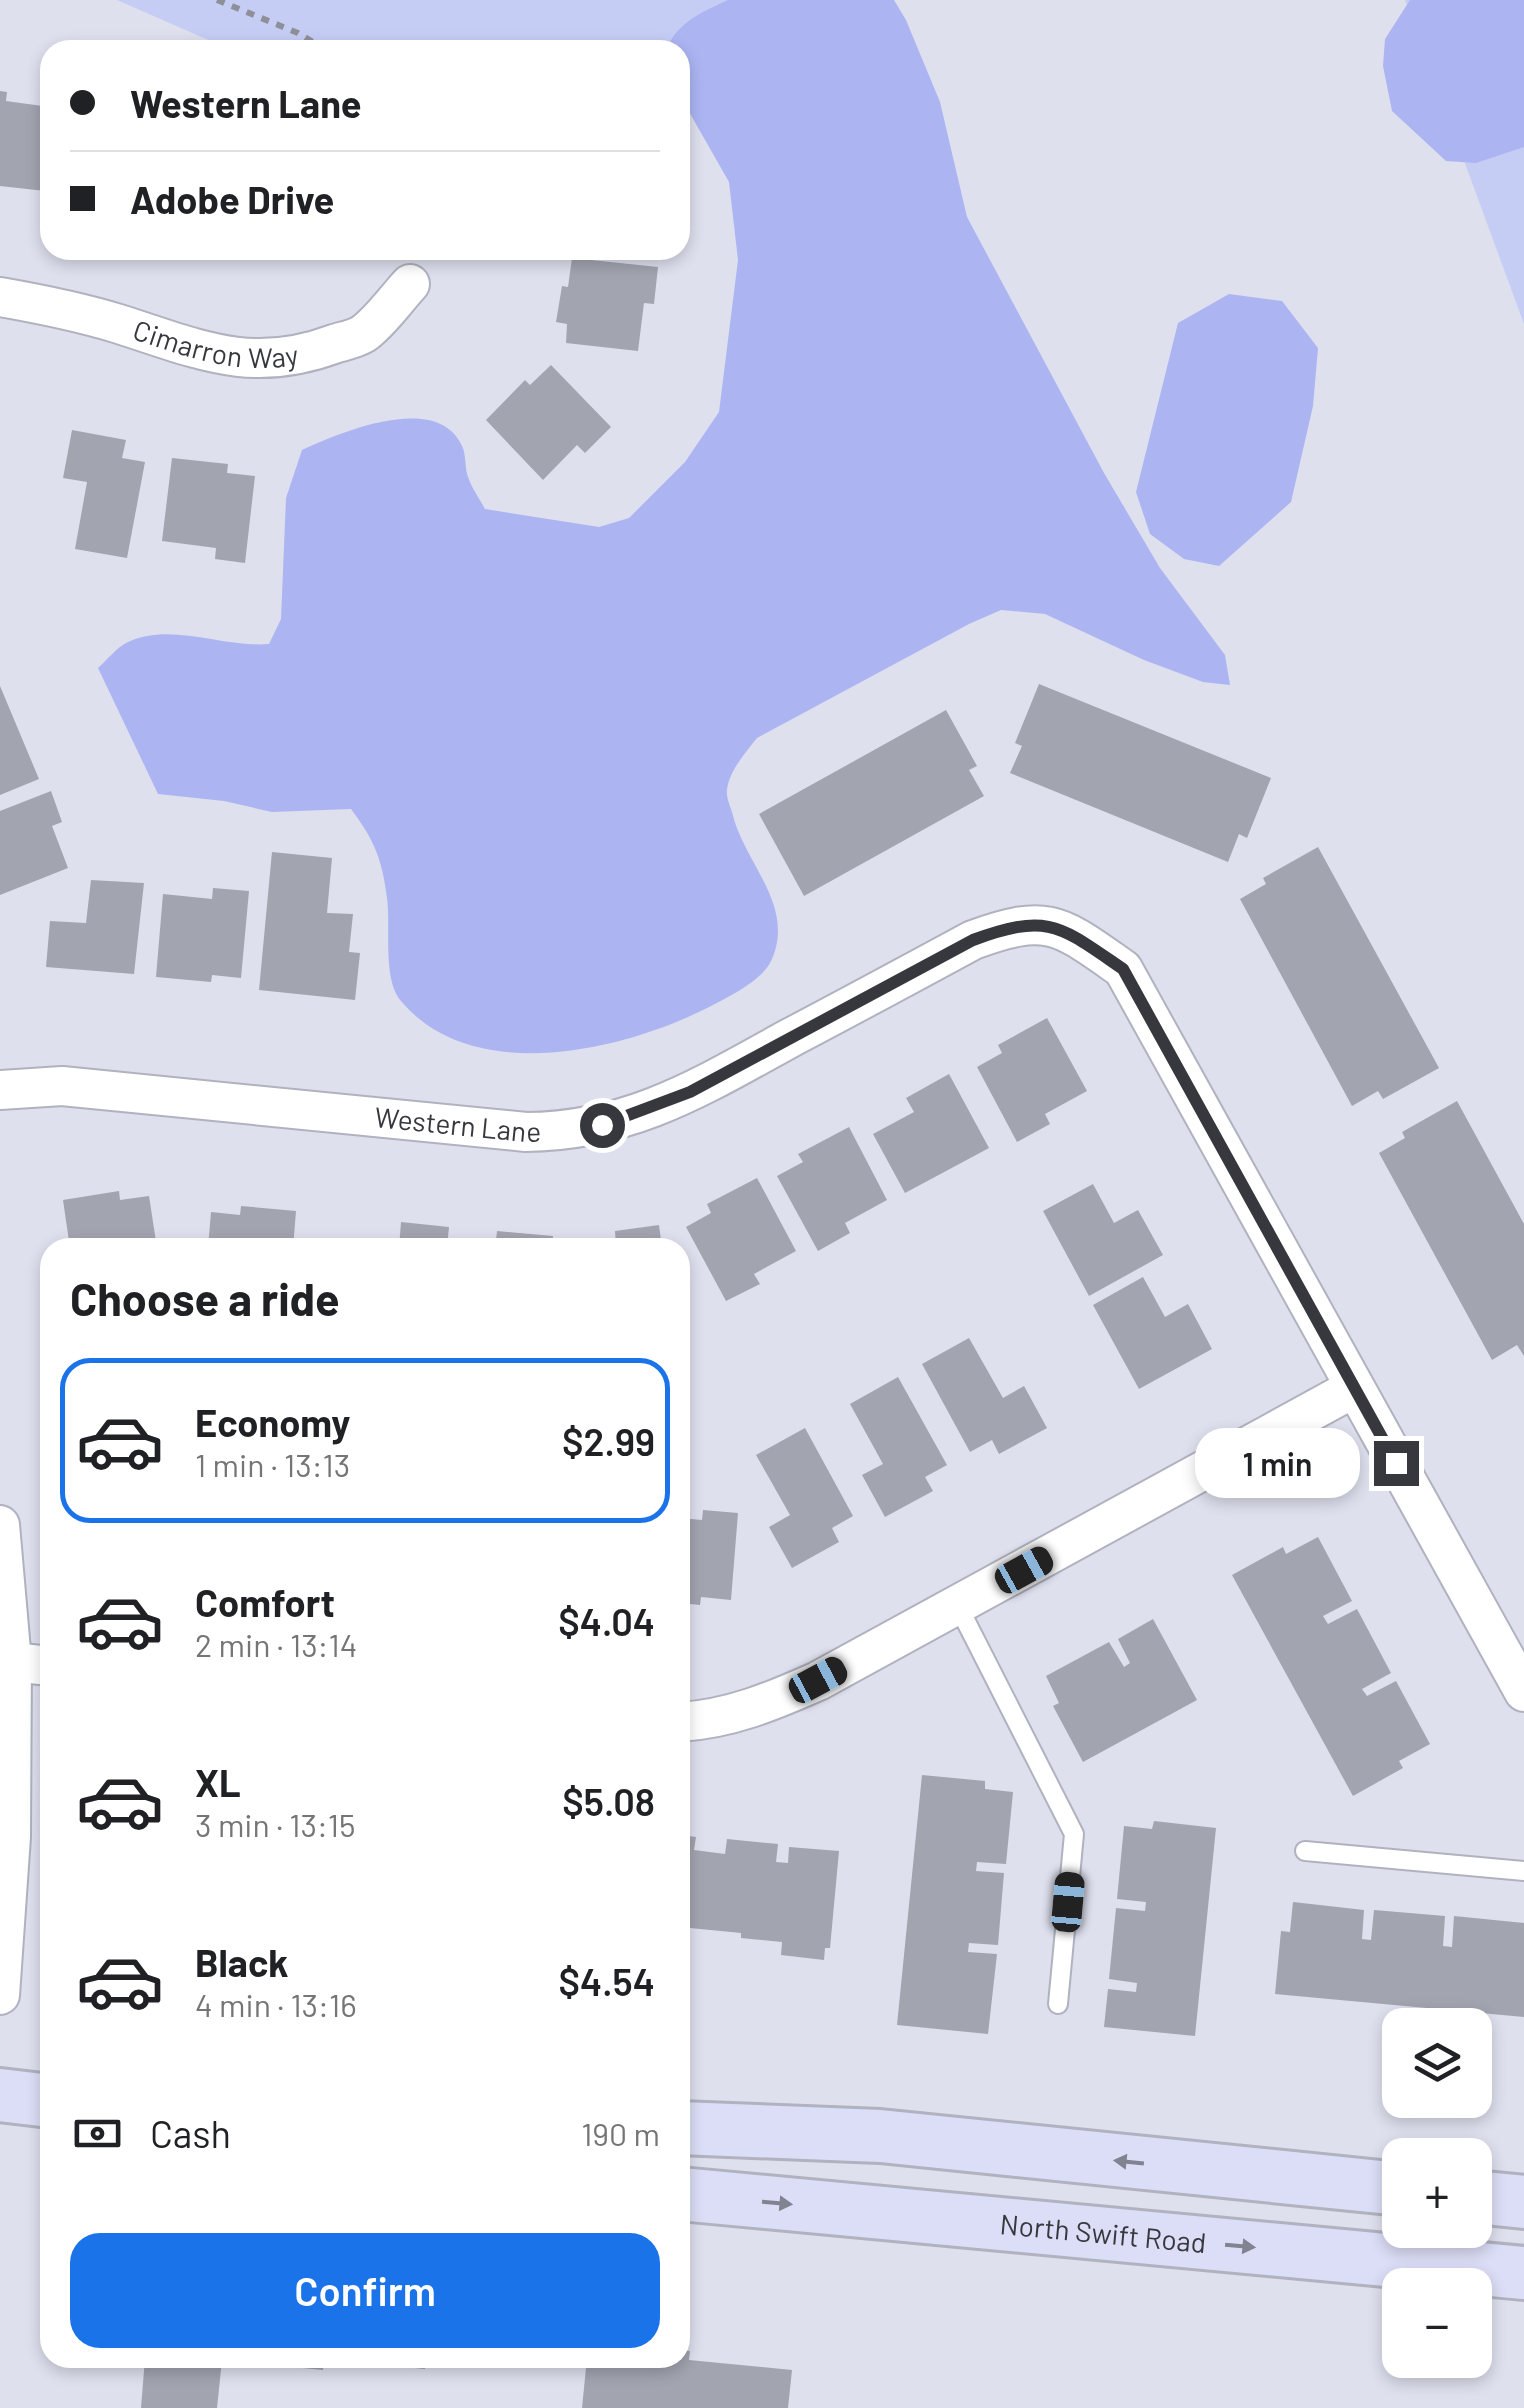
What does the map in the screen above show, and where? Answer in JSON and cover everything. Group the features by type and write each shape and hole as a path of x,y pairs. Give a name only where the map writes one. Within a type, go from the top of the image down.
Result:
{"street":[{"name":"Cimarron Way","path":"0,297 68,310 226,358 267,358 312,352 363,334 410,284"},
{"name":"Western Lane","path":"0,1090 62,1086 526,1132 566,1131 634,1116 690,1092 973,940 1013,925 1048,924 1068,931 1123,969 1354,1388"},
{"path":"690,1722 757,1708 818,1680 1354,1388 1524,1692"},
{"path":"0,1524 12,1662 11,1836 0,1994"},
{"path":"12,1662 40,1665"},
{"path":"0,2095 40,2100"},
{"path":"690,2128 880,2136 1382,2187"},
{"name":"North Swift Road","path":"690,2195 1524,2272"},
{"path":"1492,2199 1524,2202"}],"lane":[{"path":"958,1606 1074,1834 1058,2004"},
{"path":"1305,1850 1524,1871"}],"path":[{"path":"217,0 310,40"}],"shaded area":[{"path":"117,0 815,0 690,46 690,40 208,40"},
{"path":"728,0 894,0 940,102 967,217 1104,473 1160,568 1225,655 1230,685 1203,682 1144,660 1045,614 1001,610 969,624 757,738 734,769 728,783 728,801 773,903 777,922 771,961 760,976 722,1000 671,1024 591,1047 548,1053 506,1052 467,1044 431,1027 395,991 389,966 388,910 382,872 371,840 351,809 272,812 224,801 158,794 98,668 124,644 162,634 269,644 281,619 286,498 302,450 339,435 386,421 430,421 448,429 461,444 469,479 485,509 599,527 629,518 685,462 719,412 738,260 729,182 690,114 690,40 672,40 683,25"},
{"path":"1405,0 1524,0 1524,324"},
{"path":"1410,0 1524,0 1524,147 1476,163 1446,161 1392,111 1383,66 1385,39"},
{"path":"1229,294 1282,301 1318,348 1313,406 1291,502 1219,566 1184,559 1150,534 1136,492 1178,323"}],"building":[{"path":"0,91 7,92 6,101 40,106 40,190 0,186"},
{"path":"572,260 658,267 654,304 644,303 638,351 566,343 567,324 556,322 562,286 568,287"},
{"path":"551,365 611,427 585,453 577,445 543,480 486,420 525,380 530,385"},
{"path":"72,430 126,440 122,458 145,462 127,558 75,549 87,482 63,478"},
{"path":"172,458 228,464 227,473 255,476 245,563 215,559 216,548 162,541"},
{"path":"1039,684 1271,778 1247,838 1239,834 1228,862 1010,773 1022,746 1015,743"},
{"path":"0,686 39,779 0,795"},
{"path":"946,710 977,766 969,770 984,796 804,896 759,814"},
{"path":"51,791 62,822 52,826 68,868 0,895 0,811"},
{"path":"1318,847 1439,1068 1383,1099 1378,1091 1352,1106 1240,899 1266,884 1263,878"},
{"path":"272,852 332,858 327,913 353,914 349,952 360,953 355,1000 259,990"},
{"path":"91,880 144,883 134,974 46,967 50,921 86,923"},
{"path":"213,888 249,891 241,978 212,975 211,982 156,977 163,894 212,899"},
{"path":"1047,1018 1087,1091 1045,1114 1050,1124 1017,1142 977,1067 1002,1053 998,1045"},
{"path":"949,1074 989,1148 905,1193 873,1134 914,1112 906,1098"},
{"path":"1457,1101 1524,1224 1524,1356 1517,1345 1492,1360 1379,1153 1405,1138 1402,1132"},
{"path":"849,1127 887,1200 845,1223 850,1233 818,1251 777,1176 803,1162 798,1154"},
{"path":"757,1178 796,1251 754,1274 760,1284 726,1301 686,1227 711,1213 707,1204"},
{"path":"1093,1184 1114,1223 1138,1210 1163,1255 1089,1296 1043,1211"},
{"path":"119,1191 120,1200 149,1196 155,1238 69,1238 63,1200"},
{"path":"241,1206 296,1211 294,1238 209,1238 211,1212 240,1215"},
{"path":"401,1222 449,1227 448,1238 400,1238"},
{"path":"659,1225 661,1238 615,1238 615,1231"},
{"path":"497,1231 553,1236 553,1238 496,1238"},
{"path":"1143,1277 1165,1317 1188,1304 1212,1349 1139,1389 1093,1305"},
{"path":"969,1338 1003,1398 1024,1386 1047,1428 999,1454 992,1440 970,1452 922,1364"},
{"path":"898,1377 947,1465 925,1477 933,1491 885,1517 862,1475 883,1464 850,1404"},
{"path":"805,1428 853,1516 832,1528 839,1542 792,1568 769,1527 790,1515 756,1455"},
{"path":"703,1510 738,1513 731,1600 701,1597 700,1605 690,1604 690,1519 702,1520"},
{"path":"1318,1537 1352,1601 1323,1616 1328,1624 1357,1609 1391,1673 1362,1689 1367,1696 1396,1681 1430,1744 1399,1761 1403,1768 1353,1796 1232,1575 1283,1547 1286,1554"},
{"path":"1153,1619 1197,1700 1083,1762 1053,1706 1059,1703 1046,1676 1109,1642 1124,1667 1130,1663 1118,1639"},
{"path":"922,1775 985,1781 985,1789 1013,1792 1006,1864 977,1862 976,1871 1004,1873 998,1945 969,1943 968,1952 997,1954 988,2034 897,2025"},
{"path":"1154,1821 1216,1828 1195,2036 1104,2027 1108,1989 1136,1992 1137,1983 1109,1979 1116,1908 1145,1911 1146,1902 1117,1899 1124,1826 1152,1829"},
{"path":"690,1836 696,1837 694,1850 725,1854 727,1839 778,1844 776,1862 788,1863 789,1847 839,1851 830,1948 825,1948 824,1960 781,1955 782,1942 741,1938 741,1933 690,1928"},
{"path":"1293,1902 1364,1910 1362,1939 1371,1940 1374,1910 1445,1916 1443,1946 1452,1947 1454,1916 1524,1923 1524,2017 1492,2014 1492,2008 1427,2008 1275,1994 1281,1931 1290,1932"},
{"path":"690,2360 792,2370 788,2408 582,2408 586,2368 690,2368"},
{"path":"144,2368 221,2368 217,2408 141,2408"}],"route":[{"path":"602,1125 690,1092 973,940 1013,925 1048,924 1068,931 1123,969 1396,1463"}]}
